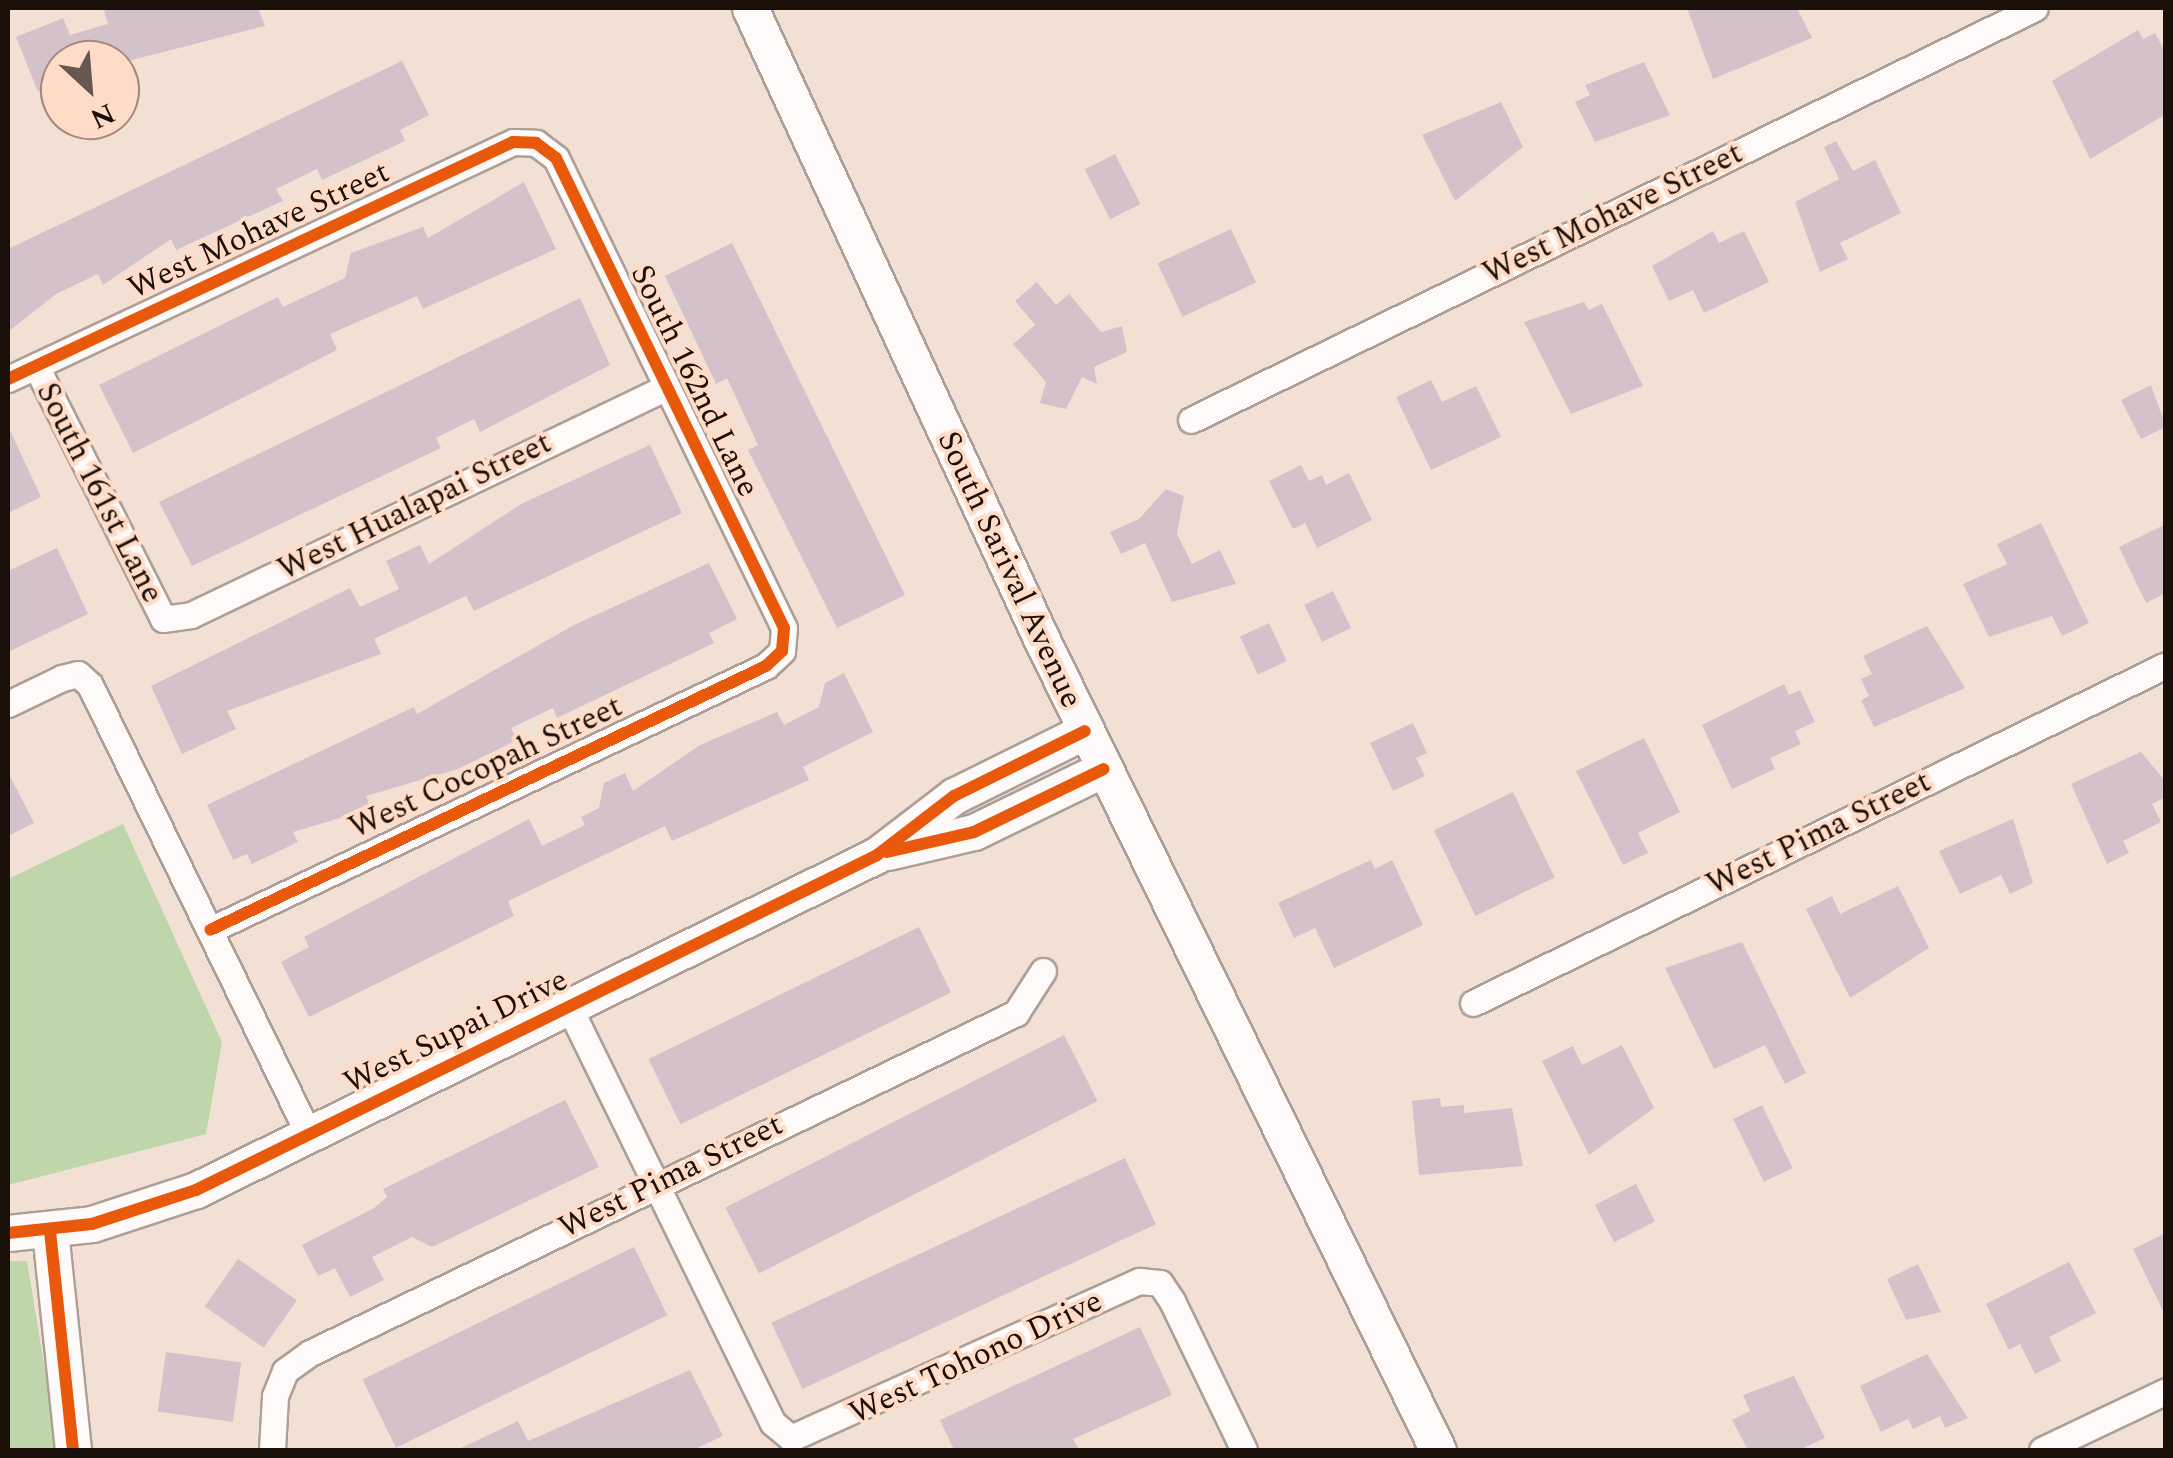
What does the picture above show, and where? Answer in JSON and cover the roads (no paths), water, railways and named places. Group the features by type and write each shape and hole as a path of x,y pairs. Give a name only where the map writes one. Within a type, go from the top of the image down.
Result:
{"street":[{"name":"South Sarival Avenue","path":"750,8 1085,730 1438,1450"},
{"name":"West Mohave Street","path":"1191,420 2035,8"},
{"name":"West Mohave Street","path":"8,379 513,142 536,143"},
{"name":"South 162nd Lane","path":"536,143 556,158 784,628 782,651"},
{"name":"South 161st Lane","path":"36,366 163,619"},
{"name":"West Hualapai Street","path":"163,619 191,614 665,388"},
{"name":"West Cocopah Street","path":"210,930 782,651"},
{"name":"West Pima Street","path":"1473,1004 2166,665"},
{"path":"8,704 78,674 210,930 309,1134"},
{"name":"West Supai Drive","path":"8,1233 50,1232 157,1206 877,854 954,796 1085,730"},
{"name":"West Supai Drive","path":"877,854 974,832 1104,769"},
{"name":"West Pima Street","path":"272,1450 285,1372 654,1184 1016,1013 1043,970"},
{"path":"569,1007 654,1184"},
{"name":"West Tohono Drive","path":"654,1184 773,1423 792,1438 1139,1281 1160,1283 1244,1450"},
{"path":"50,1232 73,1450"},
{"path":"2042,1450 2166,1390"}]}
